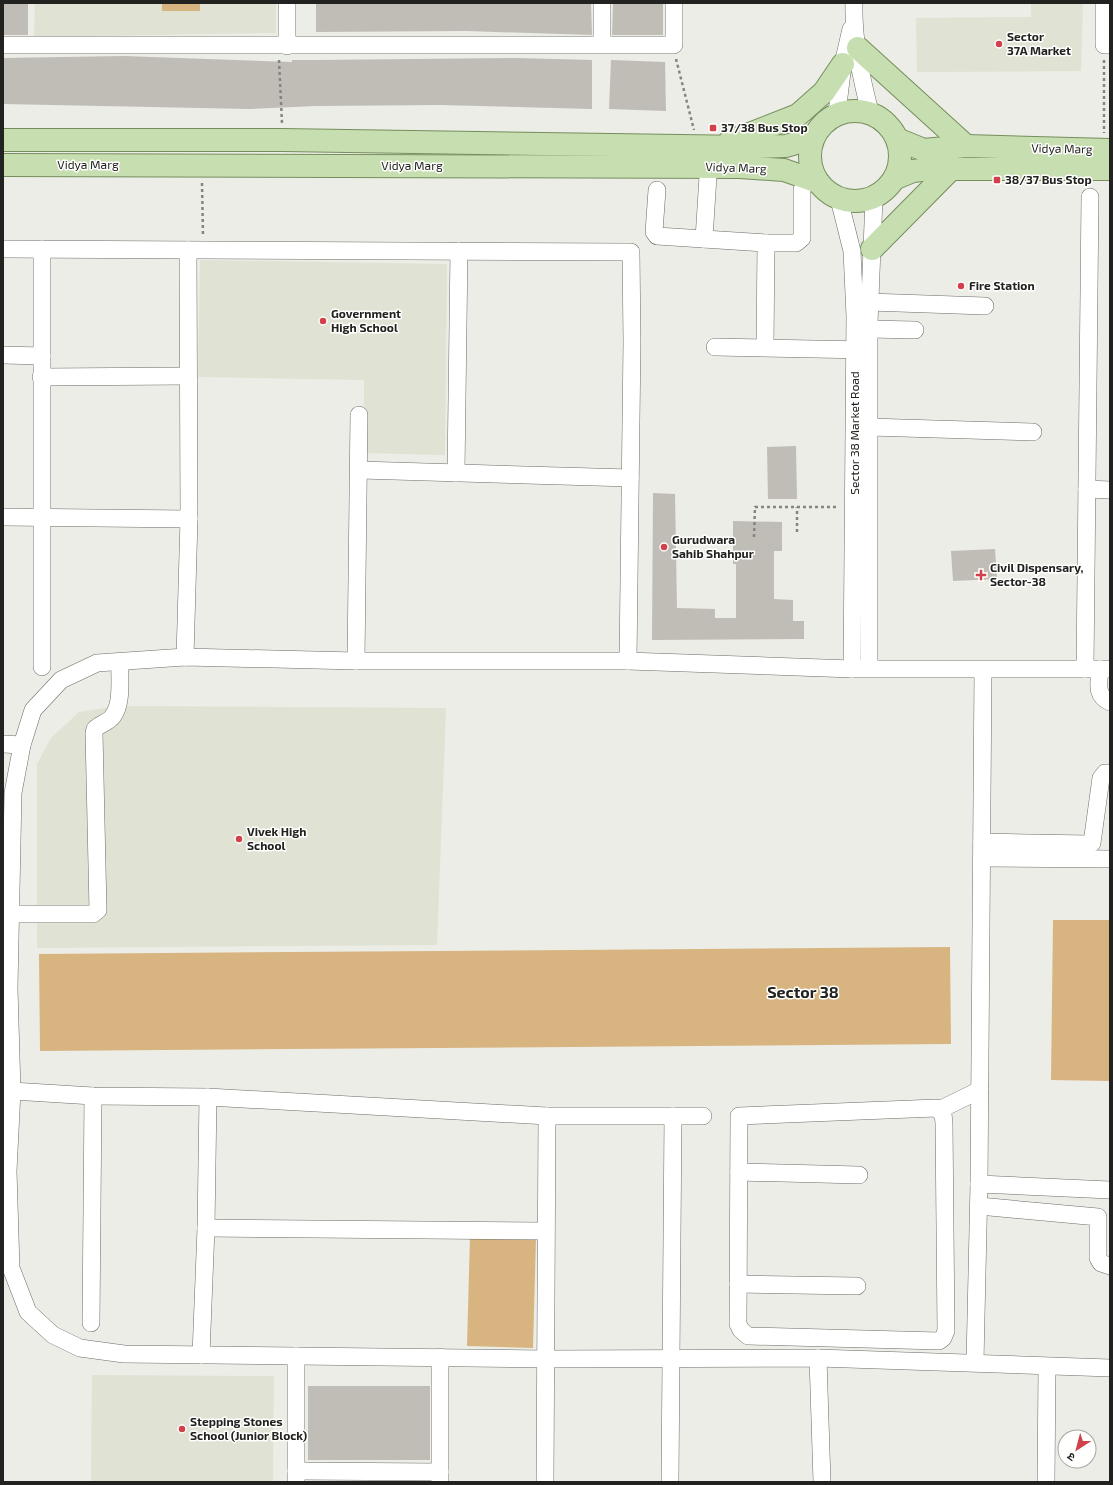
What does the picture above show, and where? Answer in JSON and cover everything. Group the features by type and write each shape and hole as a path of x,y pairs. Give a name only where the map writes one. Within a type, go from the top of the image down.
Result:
{"main road":[{"path":"712,147 736,140 798,115 824,92 850,56 966,146"},
{"path":"837,113 853,110 870,112 886,122 896,134 901,154 896,178"},
{"name":"Vidya Marg","path":"810,186 813,173 809,158 813,138 828,118 837,113"},
{"name":"Vidya Marg","path":"3,140 282,140 712,147 786,146 813,138"},
{"name":"Vidya Marg","path":"897,139 924,150 966,146 1108,156"},
{"name":"Vidya Marg","path":"3,165 740,166 784,170 810,186 824,190 839,199 857,202 874,198 889,187 896,178 913,171 951,170 1108,156"},
{"path":"872,249 951,170"}],"street":[{"path":"283,46 287,3"},
{"path":"602,3 602,43"},
{"path":"3,45 283,46 602,43 674,45 674,3"},
{"path":"1104,3 1107,45"},
{"path":"837,113 850,56 854,9"},
{"path":"850,56 860,73 870,112"},
{"path":"704,239 708,176"},
{"path":"657,190 654,232 657,236 766,243 796,243 800,242 802,238 810,186"},
{"path":"1090,197 1087,489 1098,688 1100,694 1110,702"},
{"name":"Sector 38 Market Road","path":"852,669 854,507 862,350 869,329 874,198"},
{"name":"Sector 38 Market Road","path":"839,199 852,251 868,427 869,668"},
{"path":"765,347 766,243"},
{"path":"3,249 631,252 632,342 628,661"},
{"path":"42,249 42,666"},
{"path":"185,657 189,519 188,376 196,250"},
{"path":"456,473 459,252"},
{"path":"869,302 985,306"},
{"path":"869,329 915,330"},
{"path":"715,347 862,350"},
{"path":"3,355 42,356"},
{"path":"41,377 188,376"},
{"path":"356,661 360,470 359,415"},
{"path":"868,427 1033,432"},
{"path":"360,470 630,478"},
{"path":"1087,489 1110,490"},
{"path":"3,517 189,519"},
{"path":"1098,669 852,669 628,661 356,661 185,657 97,663 61,680 33,710 22,745 13,793 7,862 10,914 6,988 12,1091 5,1171 11,1268 28,1312 53,1335 80,1348 124,1354 670,1360 818,1358 975,1362 1047,1367 1110,1368"},
{"path":"10,914 93,914 98,910 94,729 108,720 116,711 120,662"},
{"path":"975,1362 979,1206 983,670"},
{"path":"3,744 22,745"},
{"path":"982,850 1092,843 1101,778 1105,773 1110,774"},
{"path":"982,850 1110,859"},
{"path":"940,1110 980,1090"},
{"path":"12,1091 93,1096 208,1097 547,1116 704,1116"},
{"path":"91,1323 93,1096"},
{"path":"202,1355 208,1097"},
{"path":"936,1108 940,1110 943,1114 944,1123 946,1331 944,1338 939,1341 748,1336 741,1330 738,1324 738,1172 739,1116 936,1108"},
{"path":"545,1482 547,1116"},
{"path":"670,1482 673,1116"},
{"path":"738,1172 860,1175"},
{"path":"979,1184 1110,1190"},
{"path":"979,1206 1098,1217 1098,1258 1102,1263 1110,1266"},
{"path":"206,1228 546,1231"},
{"path":"738,1284 857,1286"},
{"path":"296,1356 296,1476 440,1477 440,1357"},
{"path":"818,1358 822,1482"},
{"path":"1046,1482 1047,1367"}],"path":[{"path":"674,45 694,130"},
{"path":"1107,45 1108,156"},
{"path":"282,140 283,46"},
{"path":"196,250 201,166"},
{"path":"754,537 755,507 854,507"},
{"path":"797,507 797,532"}],"shaded area":[{"path":"35,3 276,3 276,33 34,37"},
{"path":"162,3 200,3 200,11 162,11"},
{"name":"Sector 37A Market","path":"1031,3 1083,3 1081,71 917,72 916,18 1031,17"},
{"name":"Government High School","path":"200,260 447,264 445,455 364,453 364,380 198,377"},
{"name":"Vivek High School","path":"119,706 446,708 437,945 37,948 37,764 51,738 79,712"},
{"path":"1053,920 1110,920 1110,1081 1051,1080"},
{"path":"950,947 951,1044 40,1051 39,954"},
{"path":"470,1237 536,1239 533,1348 467,1346"},
{"name":"Stepping Stones School (Junior Block)","path":"92,1375 274,1376 273,1482 91,1482"}],"building":[{"path":"3,3 28,3 28,35 3,35"},
{"path":"316,3 591,3 592,35 467,31 316,32"},
{"path":"613,3 663,3 663,35 612,35"},
{"path":"124,56 292,62 292,60 517,58 592,60 592,109 440,105 316,106 250,109 3,104 3,58"},
{"path":"611,60 665,62 666,111 609,109"},
{"path":"796,446 797,499 768,499 767,447"},
{"name":"Gurudwara Sahib Shahpur","path":"653,493 675,494 677,608 715,609 715,618 736,618 736,564 733,564 733,521 782,522 782,551 774,551 774,599 793,600 793,621 804,621 804,639 652,640"},
{"path":"995,549 997,579 953,581 951,551"},
{"path":"308,1386 430,1386 430,1460 308,1460"}],"place":[{"name":"Sector 37A Market","path":"999,44"},
{"name":"37/38 Bus Stop","path":"713,128"},
{"name":"38/37 Bus Stop","path":"997,180"},
{"name":"Fire Station","path":"961,286"},
{"name":"Government High School","path":"323,321"},
{"name":"Gurudwara Sahib Shahpur","path":"664,547"},
{"name":"Civil Dispensary, Sector-38","path":"981,575"},
{"name":"Vivek High School","path":"239,839"},
{"name":"Stepping Stones School (Junior Block)","path":"182,1429"}],"district":[{"name":"Sector 38","path":"803,992"}]}
